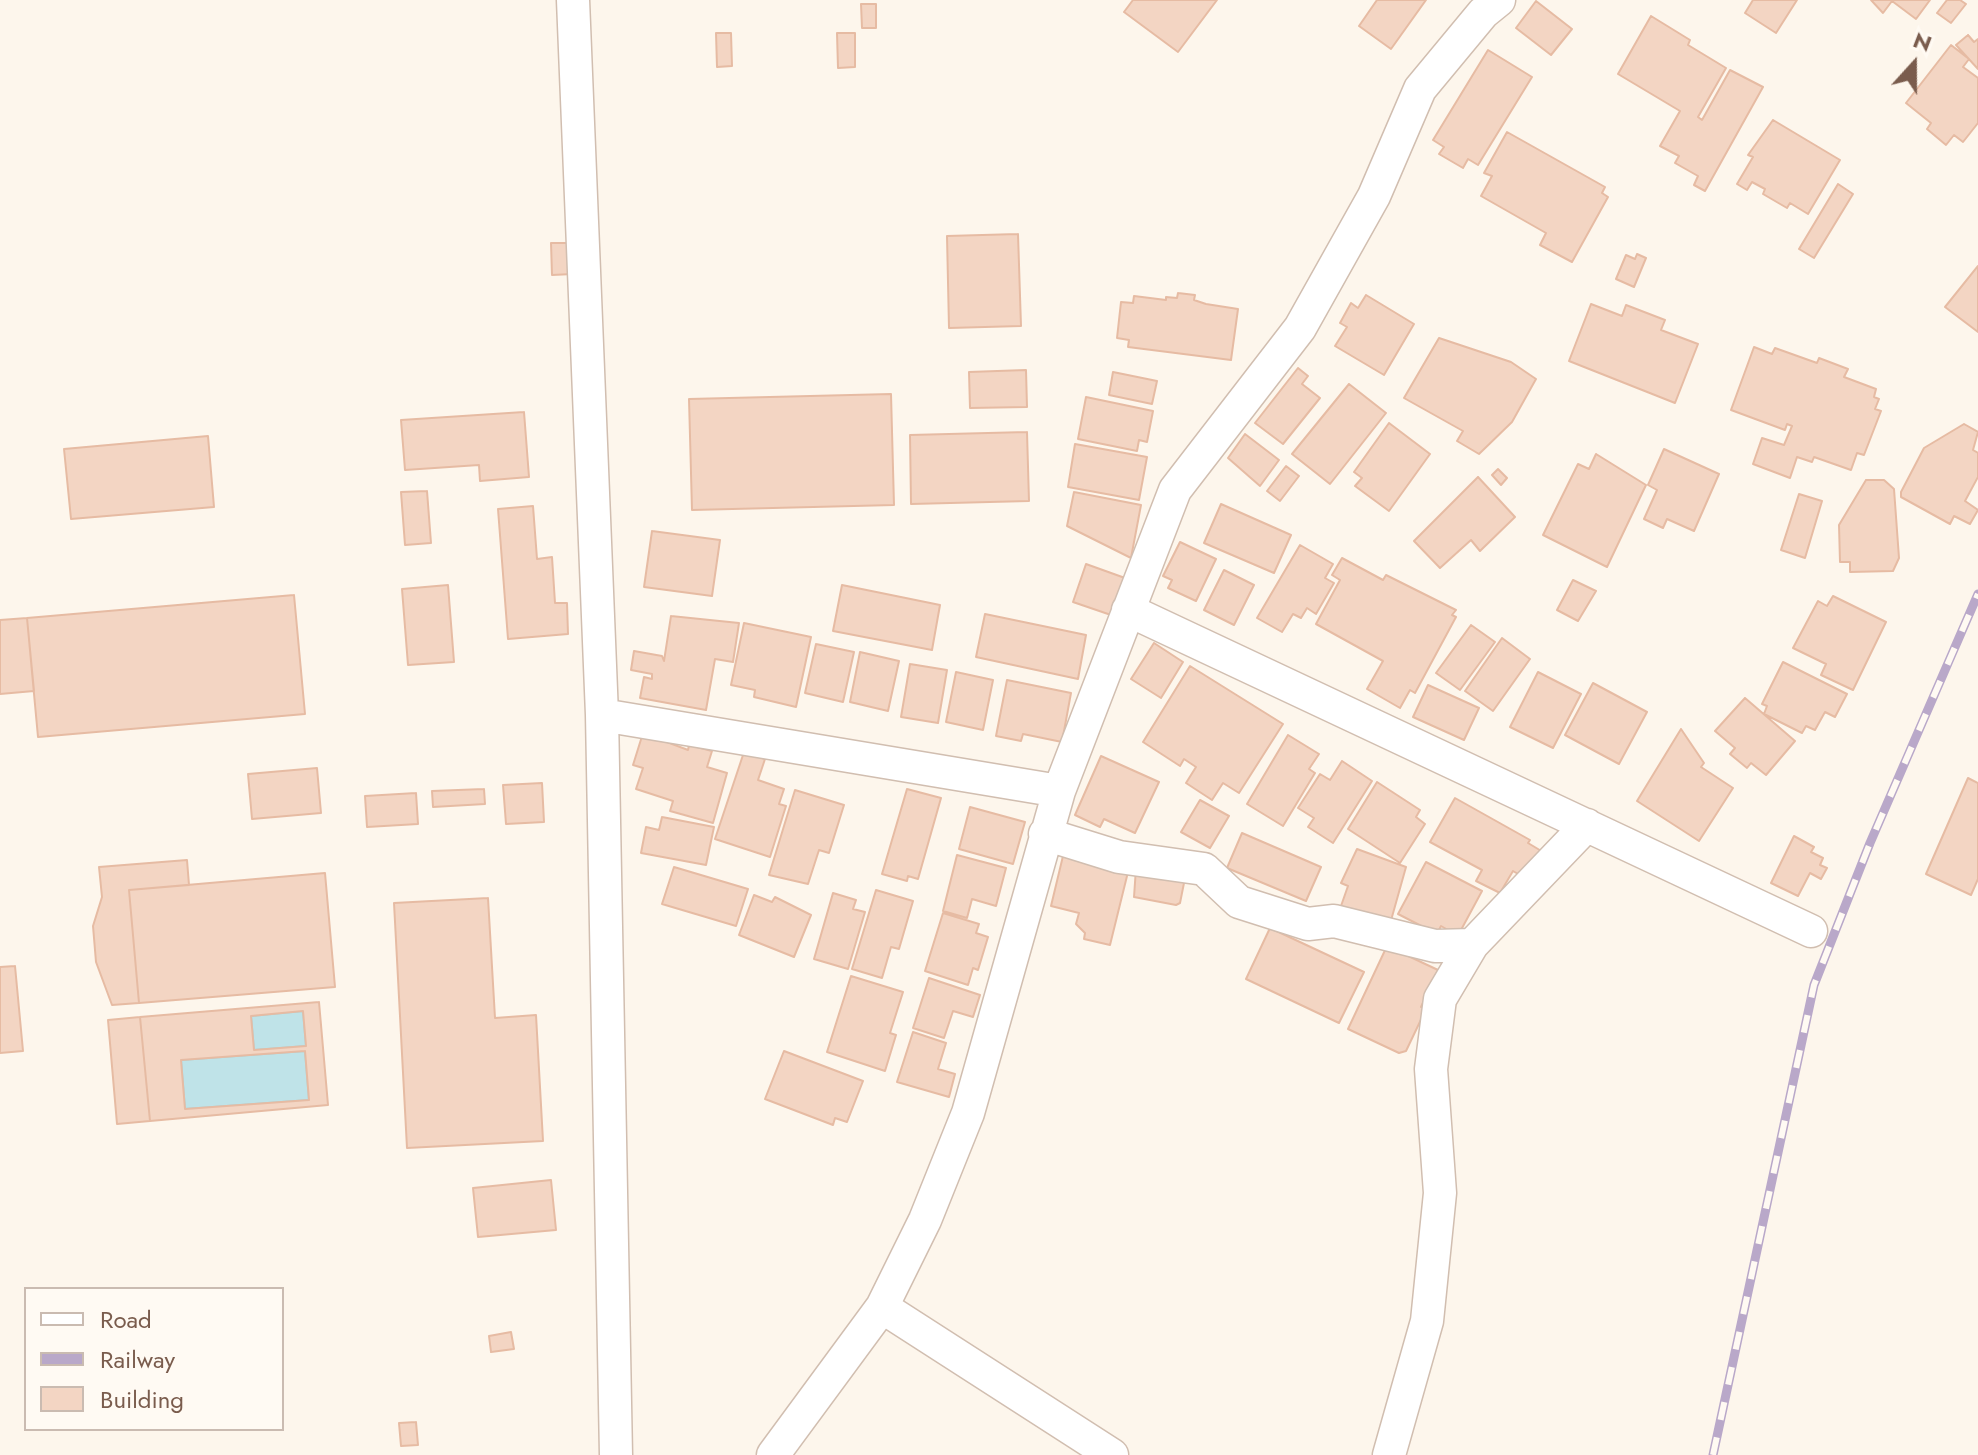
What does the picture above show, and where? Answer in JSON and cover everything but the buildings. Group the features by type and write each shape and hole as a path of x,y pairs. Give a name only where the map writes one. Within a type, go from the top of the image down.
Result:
{"street":[{"path":"573,0 602,715 616,1455"},
{"path":"773,1455 882,1307 925,1220 968,1113 1059,791 1175,490 1300,328 1374,196 1420,89 1483,4"},
{"path":"1128,610 1811,931"},
{"path":"602,715 1059,791"},
{"path":"1389,1455 1427,1321 1440,1193 1431,1069 1440,999 1472,945 1587,825"},
{"path":"1045,834 1119,857 1204,869 1239,902 1308,924 1334,921 1435,946 1472,945"},
{"path":"882,1307 1112,1455"}],"water":[{"path":"303,1011 306,1046 254,1050 251,1016"},
{"path":"305,1051 309,1100 185,1109 181,1060"}],"railway":[{"path":"1713,1455 1814,985 1870,843 1978,594"}]}
